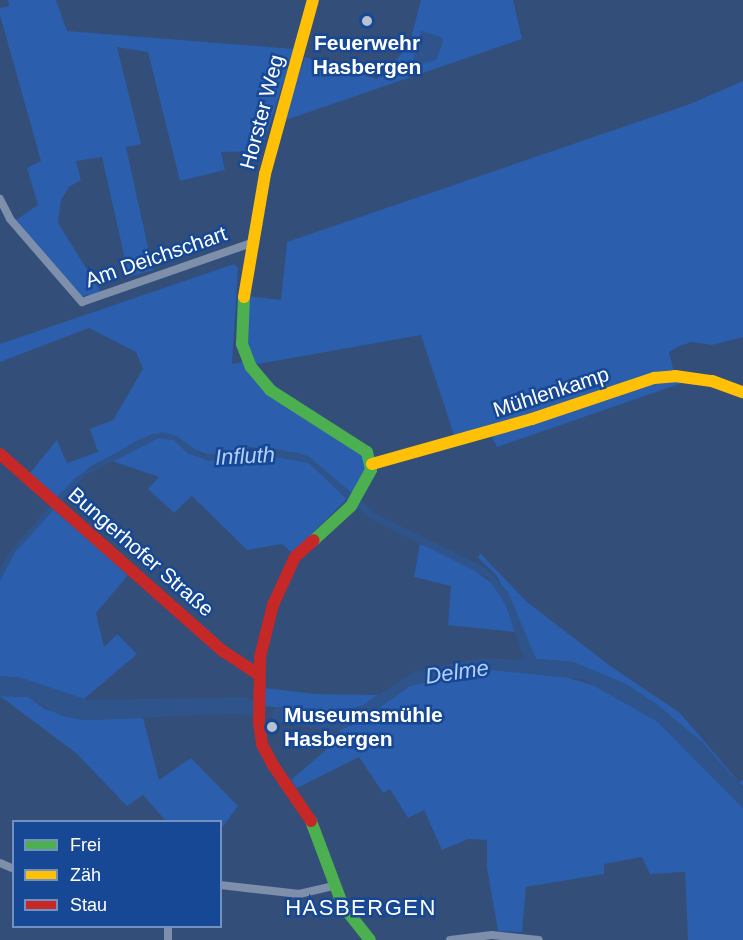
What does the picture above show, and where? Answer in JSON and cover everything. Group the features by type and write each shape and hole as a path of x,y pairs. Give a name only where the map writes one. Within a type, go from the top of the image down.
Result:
{"street":[{"name":"Horster Weg","path":"252,239 265,174 313,0"},
{"name":"Am Deichschart","path":"0,199 9,219 82,302 252,239"},
{"path":"252,239 242,310 246,359 270,390 356,442 367,452 372,464 351,506 295,557 273,605 259,675 259,723 262,744 273,765 315,827 343,906 370,940"},
{"name":"Mühlenkamp","path":"372,464 532,419 654,378 675,376 712,381 743,392"},
{"name":"Bungerhofer Straße","path":"0,454 223,651 259,675"},
{"path":"222,885 299,894 335,886"},
{"path":"450,940 492,935 539,940"}],"shaded area":[{"path":"8,0 56,0 67,31 294,49 261,151 221,152 225,170 180,181 148,52 117,47 141,144 126,147 153,270 129,277 102,157 76,161 81,180 69,187 61,200 58,223 101,292 92,295 80,296 16,220 38,205 27,168 41,161 0,15 0,8 9,6"},
{"path":"421,0 513,0 522,39 283,121 305,57 377,79 409,46"},
{"path":"743,81 743,337 712,345 692,342 679,346 669,352 674,372 455,438 421,335 253,365 244,333 248,296 281,300 287,242 690,104"},
{"path":"234,264 238,268 232,364 243,362 276,400 363,456 367,472 351,495 312,459 298,453 249,447 211,456 189,447 176,436 152,434 90,467 57,497 30,473 57,440 67,463 98,452 90,429 113,420 143,369 136,352 89,328 0,362 0,344"},
{"path":"650,382 685,382 497,447 491,435"},
{"path":"159,437 174,440 188,453 222,459 268,455 309,463 347,499 292,553 282,544 247,550 192,496 174,513 148,489 159,477 112,461"},
{"path":"53,509 128,575 96,613 104,647 117,634 137,654 84,699 21,678 0,676 0,580 15,552"},
{"path":"420,544 455,557 492,583 506,605 515,632 448,625 451,586 414,577"},
{"path":"480,553 527,602 609,665 680,713 739,782 743,780 743,786 726,771 703,743 655,703 626,685 573,662 536,659 497,576 478,558"},
{"path":"480,669 556,674 599,687 658,722 743,808 743,940 688,940 685,872 650,874 642,857 604,864 604,874 526,887 522,932 498,931 487,868 487,840 468,839 442,850 424,810 408,818 390,789 383,793 359,757 297,788 291,780 342,736 339,730 357,723 410,686"},
{"path":"264,688 316,694 378,695 362,706 339,712 316,711 264,706"},
{"path":"0,696 28,697 45,709 83,720 143,718 159,780 191,758 238,806 222,828 222,820 165,820 143,795 127,806 76,753"}],"water":[{"path":"421,31 441,37 443,42 436,60 411,67"},
{"path":"162,432 176,436 203,455 268,447 308,456 378,515 485,567 508,592 536,659 573,662 626,684 655,703 703,743 743,788 743,808 658,722 582,679 480,669 410,686 357,723 339,730 324,731 271,720 274,709 280,707 339,712 362,706 415,671 480,658 524,660 506,605 487,577 367,517 309,463 268,455 208,461 188,453 174,440 159,438 86,475 15,552 0,580 0,569 11,550 75,478 138,440"},
{"path":"0,676 21,678 87,700 245,697 266,707 265,718 236,714 83,720 61,716 28,697 0,696"}],"traffic: fast":[{"path":"244,297 242,344 251,367 270,390 367,452 371,470 351,506 314,540"},
{"path":"311,821 343,906 370,940"}],"traffic: slow":[{"path":"244,297 265,174 313,0"},
{"path":"372,464 532,419 654,378 675,376 712,381 743,392"}],"traffic: jam":[{"path":"0,454 223,651 259,675"},
{"path":"311,821 273,765 262,744 259,723 260,657 273,605 295,557 314,540"}],"place":[{"name":"Feuerwehr Hasbergen","path":"367,21"},
{"name":"Museumsmühle Hasbergen","path":"272,727"}],"district":[{"name":"HASBERGEN","path":"361,908"}],"water label":[{"name":"Influth","path":"245,456"},
{"name":"Delme","path":"457,672"}]}
